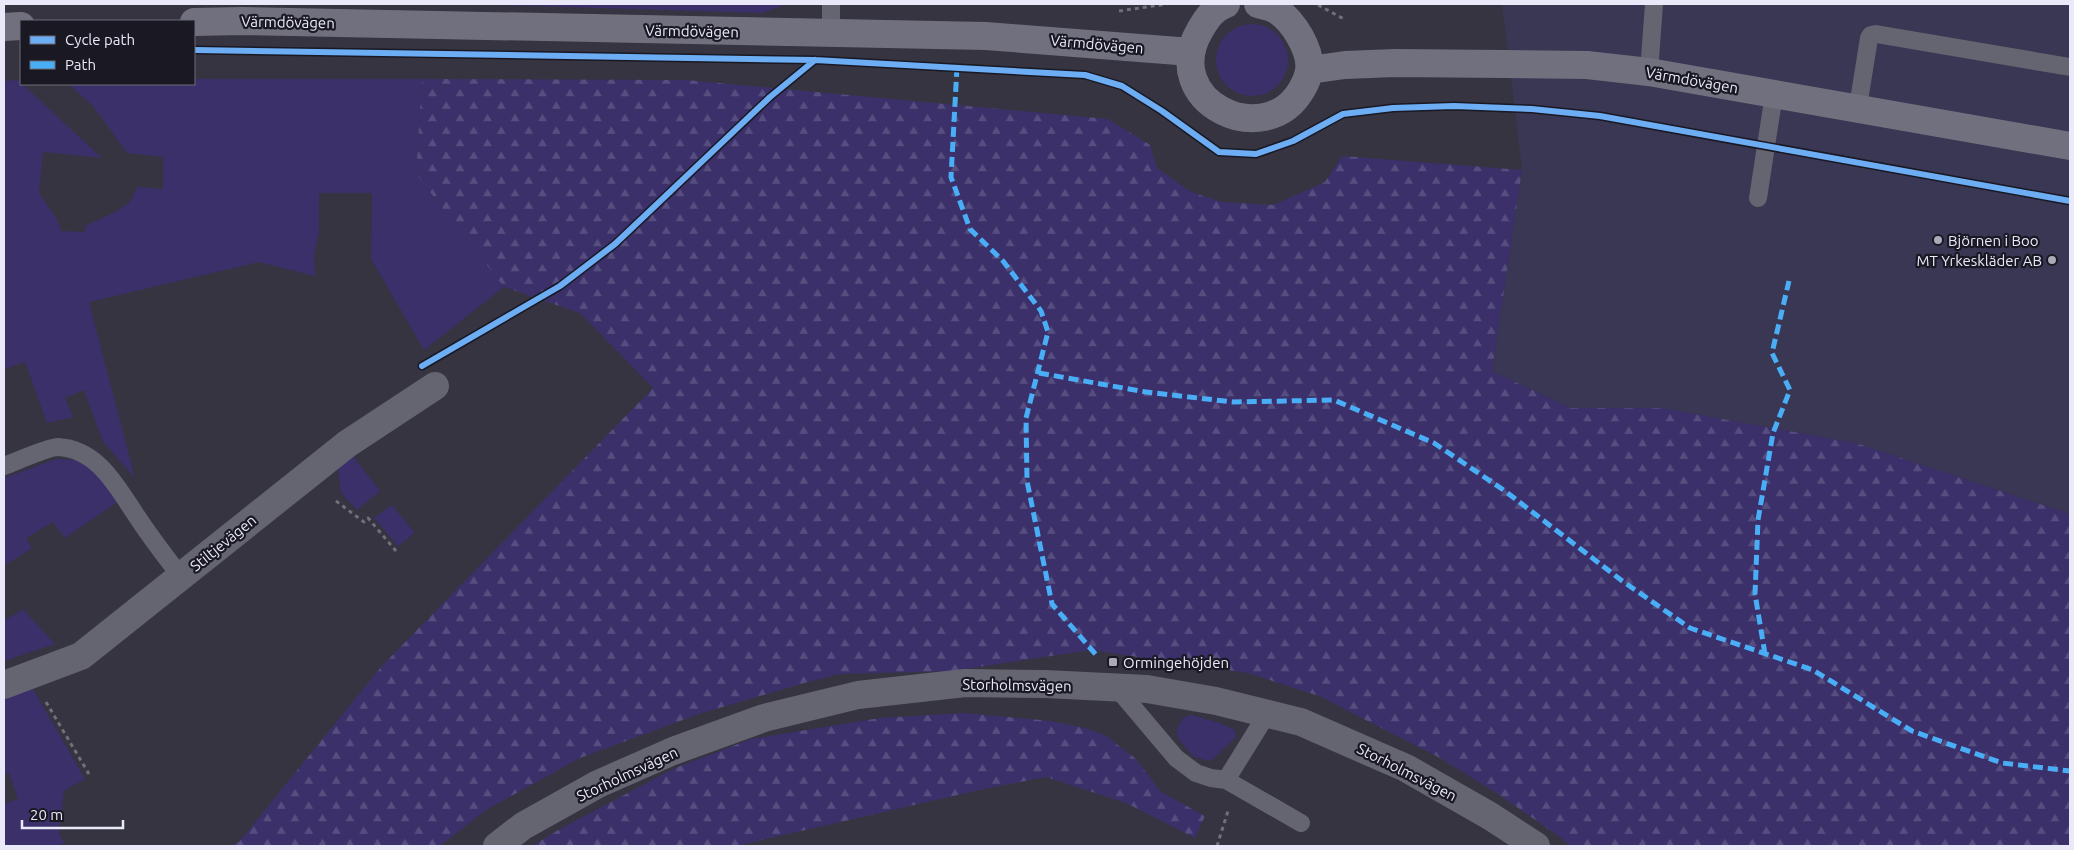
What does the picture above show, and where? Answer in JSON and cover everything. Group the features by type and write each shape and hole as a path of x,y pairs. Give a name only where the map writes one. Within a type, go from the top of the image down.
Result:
{"main road":[{"path":"1226,4 1213,10 1195,39 1191,52 1193,78 1204,96 1217,109 1239,117 1258,118 1274,113 1286,106 1301,90 1309,70 1306,51 1296,28 1276,10 1258,4"},
{"name":"Värmdövägen","path":"195,22 242,21 986,36 1191,52"},
{"path":"4,27 20,26"},
{"name":"Värmdövägen","path":"1309,70 1345,65 1378,64 1587,65 1648,72 1858,107 2070,146"}],"street":[{"name":"Stiltjevägen","path":"4,685 81,656 347,444 435,386"},
{"name":"Storholmsvägen","path":"497,846 523,826 598,784 673,751 764,718 858,695 964,683 1046,684 1147,689 1216,701 1301,722 1406,768 1490,816 1536,846"}],"lane":[{"path":"831,4 831,33"},
{"path":"1648,72 1654,4"},
{"path":"1858,107 1869,38 1871,35 1876,34 2070,67"},
{"path":"1758,198 1774,94"},
{"path":"4,466 56,447 80,452 94,461 110,476 138,519 181,577"},
{"path":"1116,687 1176,758 1196,773 1226,780 1301,823"},
{"path":"1226,780 1267,714"}],"path":[{"path":"1119,11 1167,4"},
{"path":"1317,4 1344,19"},
{"path":"336,501 364,522 368,518 396,551"},
{"path":"60,725 89,774"},
{"path":"1216,846 1228,810"}],"shaded area":[{"path":"1502,4 2070,4 2070,514 1856,443 1661,408 1571,408 1492,371 1522,170"}],"green space":[{"path":"4,4 253,4 4,5"},
{"path":"465,4 786,4 762,13"},
{"path":"1252,24 1266,27 1278,34 1285,46 1288,60 1285,74 1278,86 1266,93 1252,96 1238,93 1226,86 1219,74 1216,60 1219,46 1226,34 1238,27"},
{"path":"195,79 422,79 416,174 504,287 424,350 371,259 372,193 319,193 319,233 314,254 315,276 259,262 89,302 135,478 103,442 84,390 65,398 73,417 47,423 25,362 4,369 4,81 18,80 20,85 23,85 102,158 43,152 39,193 57,219 61,231 85,232 85,226 115,212 130,202 137,187 163,189 163,157 127,153 93,106 69,85 195,85"},
{"path":"422,79 686,80 1108,119 1150,145 1157,168 1191,192 1222,202 1273,205 1325,182 1342,156 1522,170 1492,371 1571,408 1661,408 1856,443 2070,514 2070,846 1570,846 1498,794 1440,758 1319,696 1248,673 1091,650 952,671 840,674 699,714 580,758 486,810 440,846 230,846 239,842 381,667 653,388 580,313 504,287 416,174"},
{"path":"353,456 380,491 357,510 341,493 338,469"},
{"path":"56,459 76,460 89,464 119,501 65,538 53,522 26,538 32,548 4,566 4,478"},
{"path":"392,505 415,533 398,546 374,518"},
{"path":"23,609 55,644 4,661 4,621"},
{"path":"33,689 85,779 64,791 59,833 64,843 56,846 4,846 4,804 18,799 9,773 4,775 4,698"},
{"path":"965,713 1051,721 1085,728 1105,735 1136,759 1161,792 1205,816 1195,838 1126,803 1046,777 984,789 736,846 532,846 560,829 673,769 751,739 880,718"},
{"path":"1192,715 1220,723 1235,730 1236,737 1211,761 1194,757 1179,740 1176,730 1183,718"}],"marked path":[{"path":"957,67 951,177 970,229 1003,261 1041,311 1048,332 1026,418 1027,481 1052,604 1098,657"},
{"path":"1765,654 1755,594 1758,520 1773,433 1790,390 1772,353 1789,281"},
{"path":"1039,373 1146,392 1233,402 1334,400 1434,443 1505,491 1621,580 1690,628 1813,670 1912,731 2002,763 2070,771"}],"cycle path":[{"path":"195,50 815,60 1085,75 1122,86 1162,111 1219,152 1256,154 1293,141 1343,114 1393,108 1454,106 1532,109 1600,116 2070,201"},
{"path":"422,366 560,286 615,244 770,97 815,60"}],"place":[{"name":"Björnen i Boo","path":"1938,240"},
{"name":"MT Yrkeskläder AB","path":"2052,260"},
{"name":"Ormingehöjden","path":"1113,662"}]}
